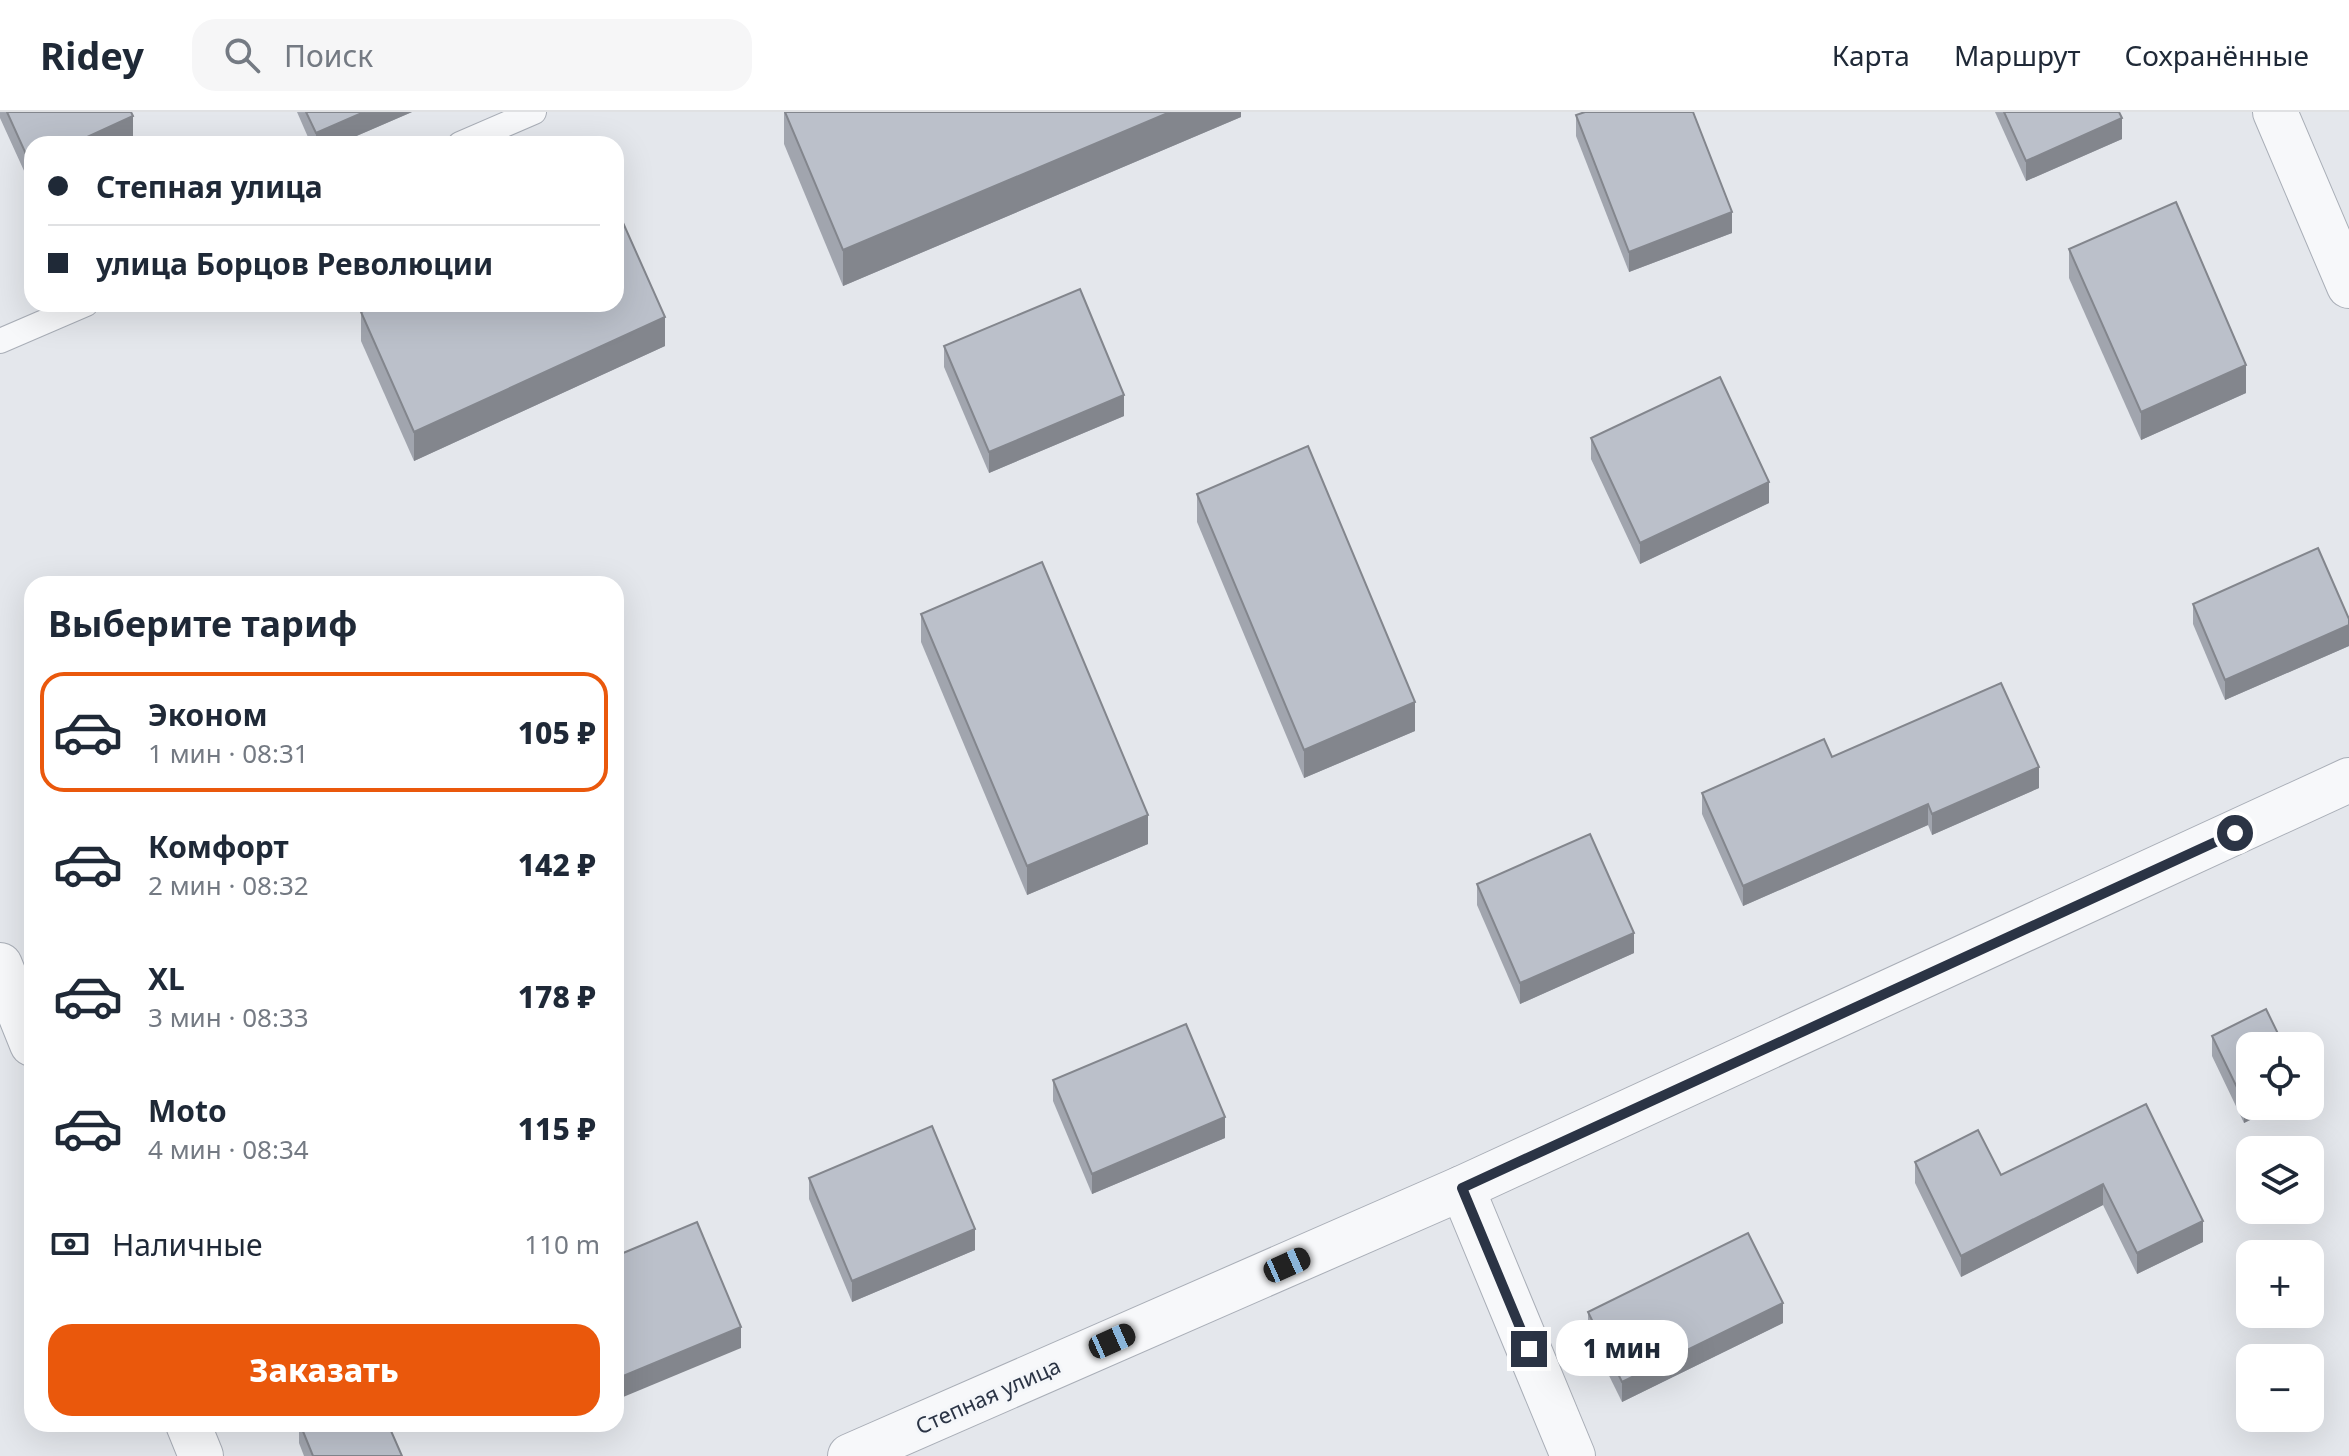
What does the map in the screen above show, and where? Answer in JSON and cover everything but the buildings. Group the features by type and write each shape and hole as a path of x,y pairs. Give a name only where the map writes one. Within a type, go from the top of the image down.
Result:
{"street":[{"path":"2275,112 2349,286"},
{"name":"Степная улица","path":"850,1456 1462,1188 2349,780"},
{"path":"0,965 24,1024"},
{"path":"1462,1188 1573,1456"},
{"path":"191,1432 201,1456"}],"lane":[{"path":"478,136 534,112"},
{"path":"0,341 67,312"}],"route":[{"path":"1529,1349 1462,1188 2235,833"}]}
